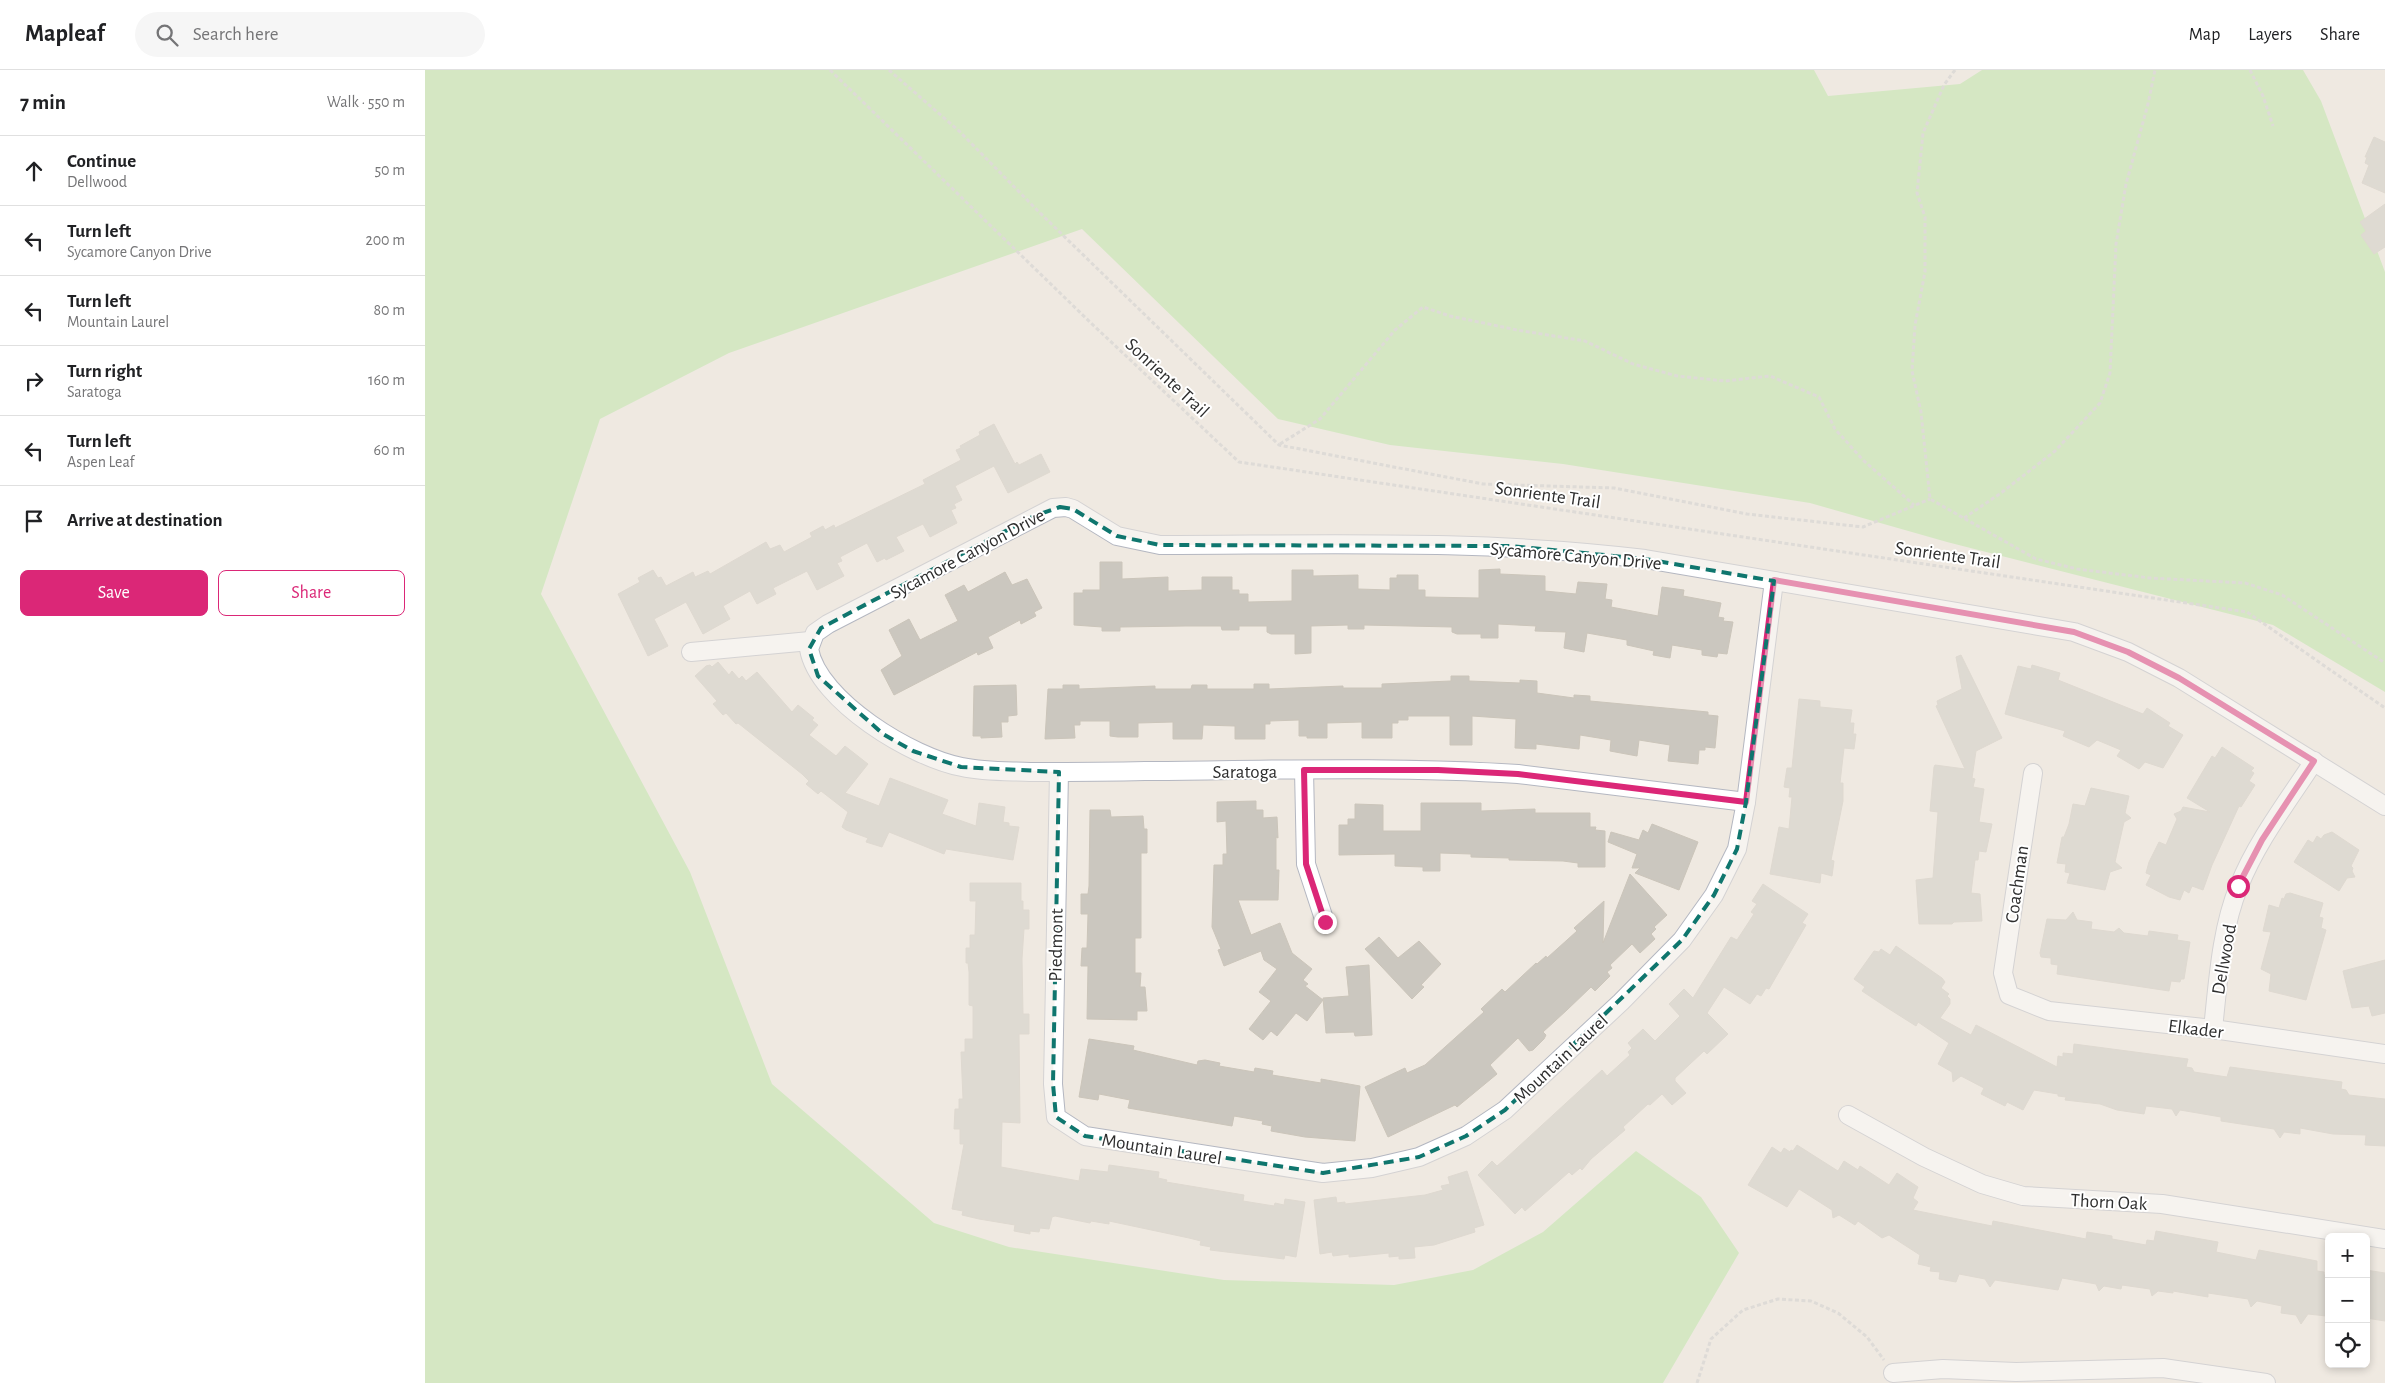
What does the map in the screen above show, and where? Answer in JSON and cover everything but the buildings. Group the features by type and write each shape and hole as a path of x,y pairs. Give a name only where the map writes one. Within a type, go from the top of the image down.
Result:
{"street":[{"name":"Sycamore Canyon Drive","path":"810,641 815,633 828,624 1005,534 1034,516 1060,507 1073,509 1117,536 1160,545 1511,546 1582,552 1645,559 2074,632 2128,652 2179,678 2385,806"},
{"name":"Mountain Laurel","path":"1056,1117 1085,1136 1323,1173 1372,1168 1419,1157 1466,1136 1512,1103 1621,1002 1682,940 1714,895 1737,849 1746,802 1774,580"},
{"path":"691,652 810,641"},
{"name":"Saratoga","path":"810,641 810,658 818,676 883,734 913,751 943,763 983,771 1438,770 1518,774 1746,802"},
{"name":"Dellwood","path":"2213,1029 2223,945 2238,886 2262,840 2314,761"},
{"path":"1304,770 1306,864 1325,922"},
{"name":"Piedmont","path":"1056,1117 1053,1084 1059,772"},
{"name":"Coachman","path":"2009,995 2003,972 2033,773"},
{"name":"Elkader","path":"2009,995 2049,1011 2213,1029 2385,1054"},
{"name":"Thorn Oak","path":"1848,1115 1924,1157 1982,1184 2023,1196 2162,1204 2385,1240"},
{"path":"1893,1373 1943,1369 2016,1372 2163,1368 2266,1383"}],"path":[{"name":"Sonriente Trail","path":"830,70 1092,324 1239,462 2247,612 2385,708"},
{"path":"889,70 959,130 1038,211 1279,445 1483,484 1614,488 1747,514 1863,527 1930,499 2036,559 2077,569 2150,578 2245,583 2282,595 2385,663"},
{"path":"1930,499 1921,412 1912,371 1915,325 1925,272 1925,217 1917,193 1923,133 1944,85 1955,70"},
{"path":"1964,518 2001,493 2055,451 2100,403 2110,373 2116,244 2126,184 2148,104 2155,70"},
{"path":"2249,70 2263,96 2273,126"},
{"path":"1279,445 1320,419 1395,330 1423,307 1478,322 1585,341 1633,364 1677,376 1725,381 1770,376 1819,397 1835,428 1863,460 1914,505"},
{"path":"1697,1383 1711,1339 1743,1310 1778,1299 1811,1301 1839,1313 1867,1338 1893,1373"}],"highlighted area":[{"path":"1060,507 1073,509 1117,536 1160,545 1511,546 1645,559 1774,581 1746,802 1737,849 1714,895 1682,940 1505,1110 1466,1136 1419,1157 1323,1173 1085,1136 1056,1117 1053,1084 1059,772 961,767 913,751 883,734 818,676 809,649 821,628 1034,516"}],"green space":[{"path":"425,70 1814,70 1828,96 1960,84 1982,70 2303,70 2321,101 2385,272 2385,692 2273,625 1947,542 1810,503 1563,464 1390,445 1278,419 1082,229 729,353 600,419 541,594 690,872 772,1084 934,1223 1009,1247 1224,1280 1394,1285 1473,1270 1543,1232 1636,1151 1701,1197 1739,1253 1663,1383 425,1383"}],"route":[{"path":"1325,922 1306,864 1304,770 1438,770 1518,774 1746,802 1774,580 1894,602 2015,620 2074,632 2128,652 2179,678 2314,761 2262,840 2238,886"}]}
